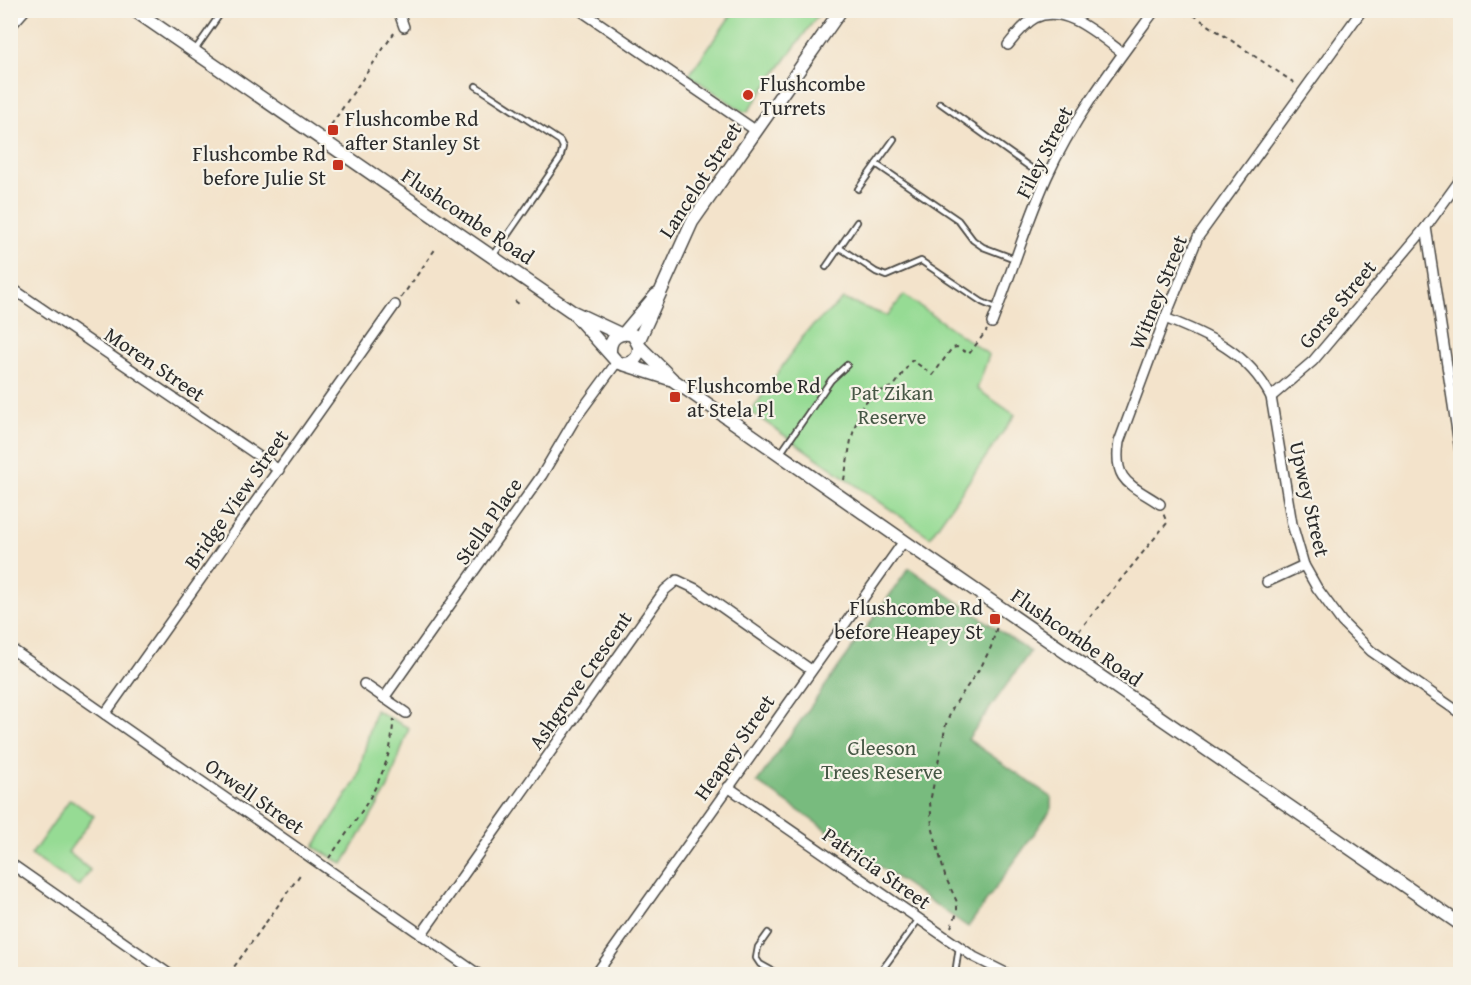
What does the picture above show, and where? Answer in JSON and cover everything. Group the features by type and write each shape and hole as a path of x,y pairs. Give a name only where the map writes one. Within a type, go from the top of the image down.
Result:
{"street":[{"path":"10,27 25,10"},
{"name":"Flushcombe Road","path":"134,10 572,311 622,334"},
{"path":"398,10 404,27"},
{"path":"580,10 755,130"},
{"name":"Lancelot Street","path":"639,344 692,222 841,10"},
{"name":"Filey Street","path":"992,323 1047,177 1080,116 1155,10"},
{"name":"Witney Street","path":"1160,504 1129,484 1119,472 1117,459 1119,442 1198,237 1362,10"},
{"path":"1008,45 1034,18 1042,15 1057,15 1079,23 1123,53"},
{"name":"Gorse Street","path":"1271,397 1313,361 1426,227 1461,180"},
{"path":"1426,227 1461,451"},
{"name":"Moren Street","path":"10,287 279,470"},
{"name":"Lancelot Street","path":"622,334 662,287"},
{"name":"Bridge View Street","path":"105,714 395,305"},
{"name":"Flushcombe Road","path":"572,311 617,359 673,380"},
{"name":"Upwey Street","path":"1165,318 1211,337 1245,362 1264,384 1271,397 1292,524 1304,565 1317,588 1342,622 1371,651 1461,713"},
{"path":"622,334 633,336 639,344 636,359 617,359 610,343 622,334"},
{"name":"Flushcombe Road","path":"639,344 673,380 1461,924"},
{"name":"Stella Place","path":"384,698 542,475 575,419 617,359"},
{"name":"Heapey Street","path":"596,975 904,541"},
{"path":"1267,582 1304,565"},
{"name":"Ashgrove Crescent","path":"421,935 665,590 677,580 696,589 811,670"},
{"name":"Orwell Street","path":"10,648 478,975"},
{"path":"364,684 406,713"},
{"name":"Patricia Street","path":"728,787 959,947 1008,975"},
{"path":"10,863 169,975"}],"lane":[{"path":"193,52 223,10"},
{"path":"476,86 560,141 563,147 560,159 493,256"},
{"path":"940,103 1047,177"},
{"path":"858,189 894,139"},
{"path":"876,164 958,220 973,240 983,247 1016,259"},
{"path":"826,267 857,222"},
{"path":"840,248 886,276 921,261 982,302 998,309"},
{"path":"780,455 831,380 847,365"},
{"path":"879,975 919,919"},
{"path":"768,933 758,947 756,958 760,964 778,975"},
{"path":"955,975 959,947"}],"path":[{"path":"1186,10 1304,90"},
{"path":"331,124 393,34 404,27"},
{"path":"395,305 436,248"},
{"path":"515,301 519,304"},
{"path":"844,480 858,416 863,404 870,397 894,386 912,360 933,375 952,348 957,347 969,354 992,323"},
{"path":"1073,638 1167,523 1160,504"},
{"path":"947,938 957,913 957,902 945,876 932,826 930,802 946,724 953,707 982,665 991,647 998,623"},
{"path":"324,866 362,811 375,787 389,753 397,707"},
{"path":"229,975 302,872"}],"green space":[{"path":"734,11 821,11 748,111 744,112 689,75"},
{"name":"Pat Zikan Reserve","path":"904,295 989,355 977,389 1015,415 930,537 751,412 806,332 843,299 887,316"},
{"name":"Gleeson Trees Reserve","path":"909,568 1030,652 968,739 1051,797 1051,810 968,927 757,782"},
{"path":"375,710 409,728 388,788 343,864 314,847 357,779"},
{"path":"70,799 94,816 68,852 90,870 79,887 31,855"}],"place":[{"name":"Flushcombe Turrets","path":"748,95"},
{"name":"Flushcombe Rd after Stanley St","path":"333,130"},
{"name":"Flushcombe Rd before Julie St","path":"338,165"},
{"name":"Flushcombe Rd at Stela Pl","path":"675,397"},
{"name":"Flushcombe Rd before Heapey St","path":"995,619"}]}
